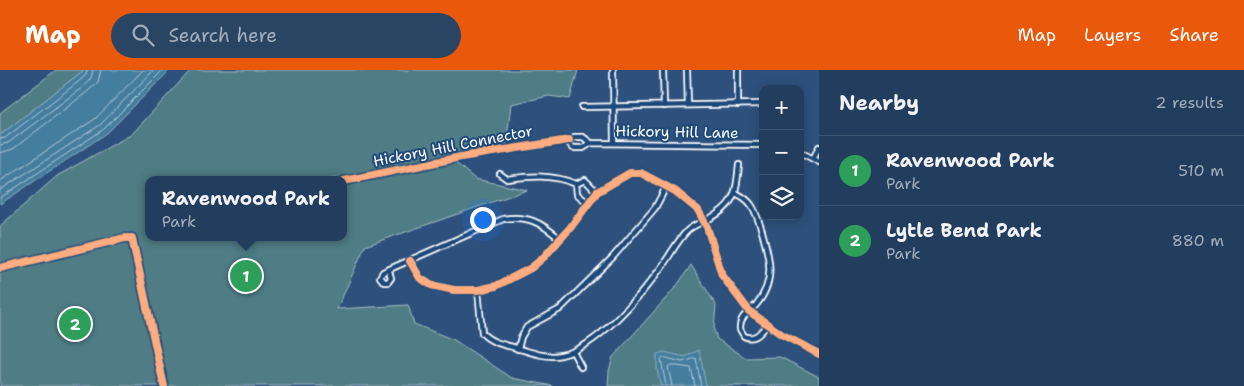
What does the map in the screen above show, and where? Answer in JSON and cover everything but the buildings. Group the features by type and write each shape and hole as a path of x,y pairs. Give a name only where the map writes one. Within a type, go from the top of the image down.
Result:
{"street":[{"path":"613,70 614,143"},
{"path":"663,70 664,106"},
{"path":"687,70 688,105"},
{"path":"738,70 738,105"},
{"path":"582,107 759,104"},
{"name":"Hickory Hill Lane","path":"591,143 584,137 574,137 568,142 573,148 583,148 591,143 759,145"},
{"path":"813,159 819,147"},
{"path":"804,154 819,162"},
{"path":"478,290 482,327 485,336 501,345 549,356 573,352 615,322 635,301 687,231 717,215 729,204 735,194 739,165"},
{"path":"410,261 420,278 431,285 454,290 478,290 496,286 530,268 560,239 597,192 634,172 646,174 689,201 698,210 704,221 722,275 749,311 766,325 817,353 819,346"},
{"path":"500,174 507,179 529,176 555,177 576,184 585,180 597,192"},
{"path":"576,184 577,194 588,203"},
{"path":"518,349 521,337 527,327 560,309 612,258 655,208 666,187"},
{"path":"735,194 744,197 753,205 771,262 770,274 762,295 740,324 743,335 755,337 766,325"},
{"path":"389,270 504,219 513,217 537,221 560,239"},
{"path":"573,352 581,367"}],"green space":[{"path":"56,70 84,70 0,135 0,113"},
{"path":"191,70 578,70 570,99 549,96 511,104 506,146 347,176 145,176 145,241 347,241 347,180 445,160 452,160 475,179 527,190 365,246 337,309 408,305 414,324 454,340 512,378 553,386 0,386 0,226 57,176 132,134"},
{"path":"691,265 716,305 714,330 717,339 746,358 780,357 819,377 819,386 608,386 609,371 613,357 676,287"}],"water":[{"path":"84,70 170,70 107,133 0,204 0,135"},
{"path":"699,350 706,386 661,386 657,370 657,354 664,352 685,357"}],"cycle path":[{"name":"Hickory Hill Connector","path":"347,180 461,157 569,140"},
{"path":"410,261 420,278 431,285 454,290 478,290 496,286 531,268 544,257 570,228 597,192 630,173 641,173 675,191 698,210 707,227 722,275 749,311 781,334 819,354"},
{"path":"0,268 125,238 132,238 164,386"}],"place":[{"name":"Ravenwood Park","path":"246,276"},
{"name":"Lytle Bend Park","path":"75,324"}]}
